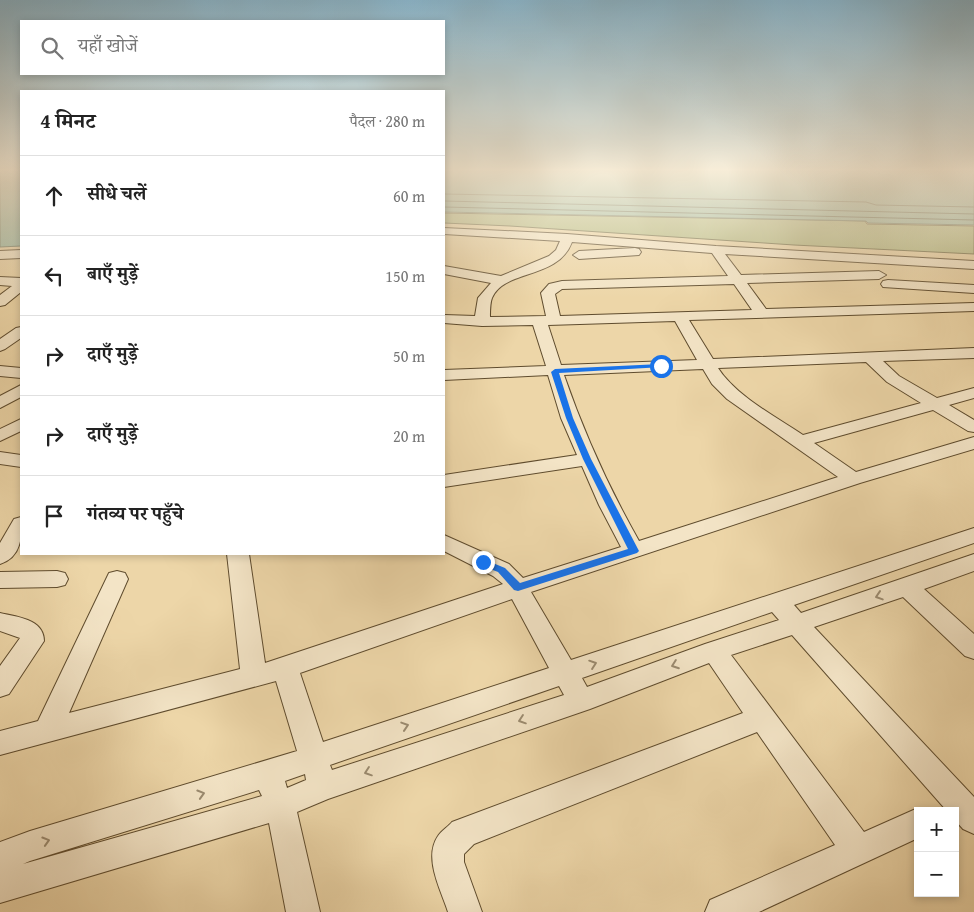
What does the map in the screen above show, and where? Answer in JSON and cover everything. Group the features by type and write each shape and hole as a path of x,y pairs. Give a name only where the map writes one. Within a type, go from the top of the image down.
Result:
{"street":[{"path":"445,225 536,230 974,266"},
{"path":"445,231 568,238 716,250 974,259"},
{"path":"482,322 485,299 490,291 504,281 557,256 562,252 568,238"},
{"path":"578,255 645,252 665,245"},
{"path":"0,250 19,252"},
{"path":"716,250 761,312"},
{"path":"0,255 19,252"},
{"path":"869,256 883,280 917,308"},
{"path":"445,270 504,281"},
{"path":"634,551 587,459 570,418 555,372 546,320 548,293 554,287 736,278 883,280 974,289"},
{"path":"0,281 20,284"},
{"path":"0,302 20,285"},
{"path":"445,319 482,322 974,307"},
{"path":"679,316 718,381 733,395 854,479"},
{"path":"0,346 20,332"},
{"path":"445,375 555,372 707,363 974,353"},
{"path":"868,356 893,379 974,427"},
{"path":"0,371 20,373"},
{"path":"0,403 20,391"},
{"path":"799,442 974,393"},
{"path":"0,436 20,425"},
{"path":"0,743 285,668 518,588 854,479 974,443"},
{"path":"445,481 587,459"},
{"path":"10,551 20,526"},
{"path":"0,858 30,846 267,774 974,535"},
{"path":"445,542 501,570 518,588 580,701"},
{"path":"242,555 254,677"},
{"path":"0,887 280,805 323,787 580,701 714,651 907,587 974,562"},
{"path":"0,580 57,579"},
{"path":"48,729 117,579"},
{"path":"907,587 974,649"},
{"path":"776,602 960,811"},
{"path":"0,622 26,629 32,634 32,641 0,686"},
{"path":"714,651 858,850"},
{"path":"285,668 323,787"},
{"path":"465,912 448,862 450,847 463,833 763,717"},
{"path":"267,774 280,805 304,912"},
{"path":"722,912 914,825"}],"green space":[{"path":"445,214 865,221 867,224 974,226 974,254 794,245 445,223"}],"water":[{"path":"0,214 20,214 20,246 0,247"},
{"path":"517,214 974,214 974,225 868,223 866,221"}],"route":[{"path":"483,562 501,570 518,588 634,551 587,459 570,418 555,372 661,366"}]}
